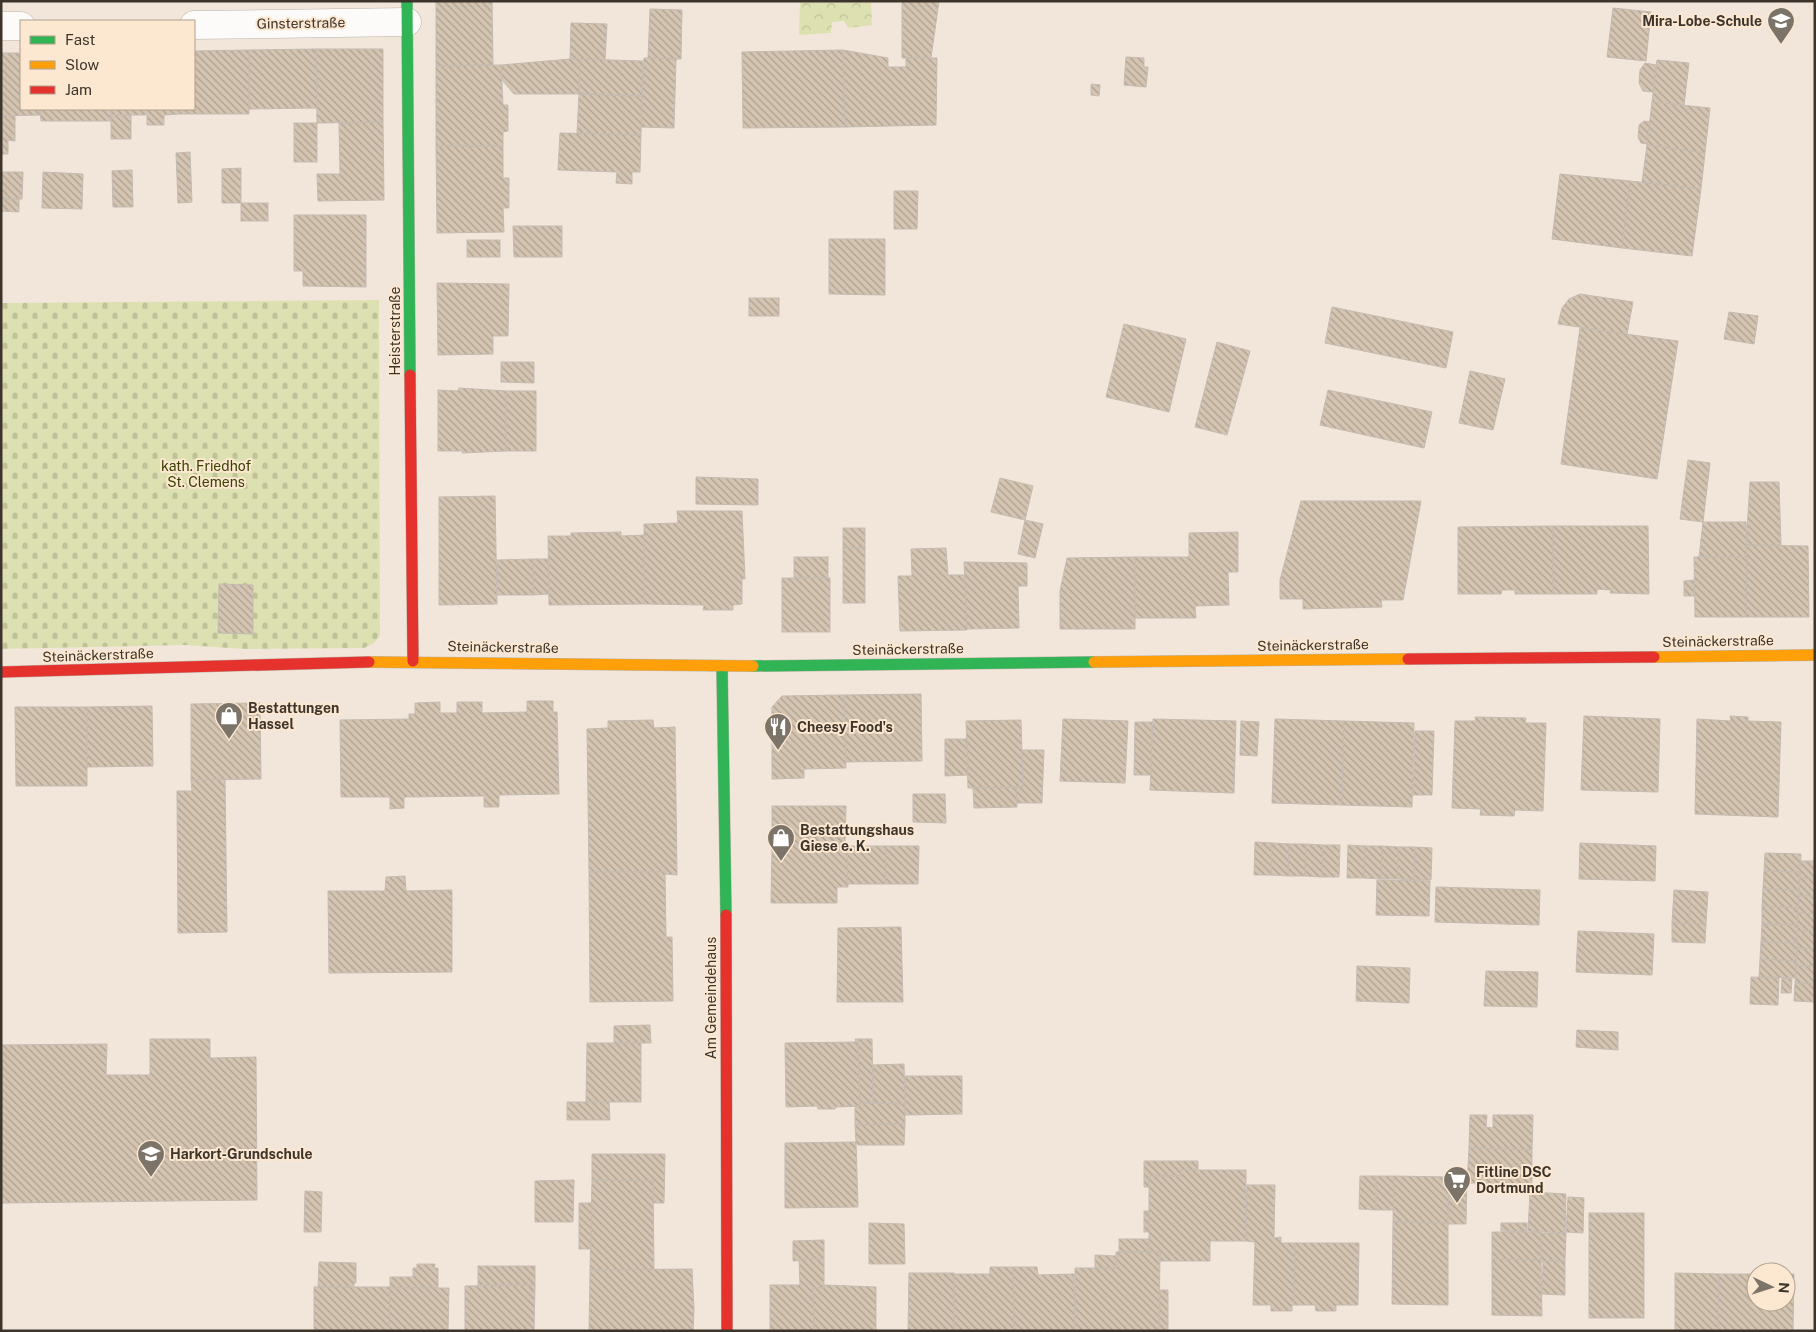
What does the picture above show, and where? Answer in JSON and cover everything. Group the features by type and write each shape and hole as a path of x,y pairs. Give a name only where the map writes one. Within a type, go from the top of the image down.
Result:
{"street":[{"name":"Ginsterstraße","path":"195,25 407,12"},
{"name":"Heisterstraße","path":"407,12 413,661"},
{"path":"1,26 20,26"},
{"name":"Steinäckerstraße","path":"1,672 413,661 722,666 1815,655"},
{"name":"Am Gemeindehaus","path":"722,666 726,949 727,1331"}],"green space":[{"path":"800,1 871,1 872,25 848,28 844,21 832,22 831,33 799,35"},
{"name":"kath. Friedhof St. Clemens","path":"379,300 380,635 374,643 364,648 243,649 185,645 1,649 1,303"}],"building":[{"path":"436,1 492,1 493,65 436,66"},
{"path":"902,1 939,1 931,58 902,58"},
{"path":"1613,8 1651,12 1646,61 1607,57"},
{"path":"650,9 682,10 681,59 648,58"},
{"path":"571,23 607,24 605,60 570,59"},
{"path":"316,49 383,49 383,122 317,123"},
{"path":"316,49 317,108 249,109 249,50"},
{"path":"249,50 249,114 179,114 179,110 195,110 195,51"},
{"path":"843,50 845,127 743,128 742,52"},
{"path":"843,50 888,58 888,67 906,67 906,58 937,58 936,125 845,127"},
{"path":"1,53 20,53 20,110 40,110 40,115 1,116"},
{"path":"1126,57 1144,58 1144,67 1148,67 1146,87 1124,85"},
{"path":"644,58 676,59 674,128 641,127"},
{"path":"580,59 579,94 514,94 502,80 501,65"},
{"path":"580,59 643,61 642,96 579,94"},
{"path":"1657,60 1689,63 1684,105 1652,102"},
{"path":"1645,63 1656,65 1653,92 1643,91 1639,83 1640,70"},
{"path":"501,65 503,105 508,105 508,131 503,132 503,146 436,146 436,66"},
{"path":"1091,84 1100,85 1099,96 1091,95"},
{"path":"579,94 642,96 641,135 577,133"},
{"path":"1652,102 1710,108 1705,153 1647,145"},
{"path":"40,110 111,110 111,121 41,121"},
{"path":"111,110 179,110 179,114 164,115 164,125 147,125 147,115 111,115"},
{"path":"111,115 131,115 131,139 111,139"},
{"path":"1,116 15,116 15,141 8,140 8,154 1,154"},
{"path":"1644,121 1650,122 1647,144 1641,143 1638,137 1639,125"},
{"path":"383,122 384,200 318,201 317,174 340,174 339,123"},
{"path":"294,123 317,123 317,162 294,162"},
{"path":"560,133 641,135 640,172 632,172 632,184 616,183 617,172 558,170"},
{"path":"1647,145 1705,153 1701,189 1642,182"},
{"path":"436,146 503,146 503,178 509,178 509,208 503,208 504,232 437,233"},
{"path":"190,152 192,202 178,203 176,153"},
{"path":"241,168 241,203 222,203 222,169"},
{"path":"132,170 133,207 113,207 112,171"},
{"path":"1,172 23,172 22,199 1,199"},
{"path":"43,172 83,174 82,209 42,208"},
{"path":"1560,174 1630,181 1622,248 1552,239"},
{"path":"1630,181 1701,189 1692,256 1622,248"},
{"path":"894,191 918,191 917,229 894,229"},
{"path":"1,199 19,199 19,212 1,211"},
{"path":"241,203 268,203 268,221 241,221"},
{"path":"294,215 366,215 366,287 303,286 303,271 294,271"},
{"path":"513,226 562,226 562,257 514,257"},
{"path":"829,239 885,239 885,295 829,294"},
{"path":"467,240 500,240 500,257 467,257"},
{"path":"437,283 509,284 508,336 493,336 493,354 438,355"},
{"path":"1580,294 1633,302 1627,334 1558,324 1562,308 1569,299"},
{"path":"749,298 779,298 779,316 749,316"},
{"path":"1332,307 1453,332 1446,368 1325,343"},
{"path":"1729,312 1758,316 1754,344 1724,339"},
{"path":"1124,324 1186,339 1169,412 1106,397"},
{"path":"1580,328 1678,341 1657,479 1561,464"},
{"path":"1217,342 1250,351 1227,435 1195,427"},
{"path":"501,362 534,362 534,383 501,382"},
{"path":"1470,371 1505,379 1493,430 1459,423"},
{"path":"459,388 506,391 506,451 462,453 463,451 438,451 438,390 458,391"},
{"path":"1328,390 1432,412 1424,448 1320,425"},
{"path":"506,391 536,391 536,451 506,451"},
{"path":"1688,460 1710,463 1703,522 1680,519"},
{"path":"696,477 758,479 758,505 696,504"},
{"path":"1000,478 1033,486 1025,520 991,512"},
{"path":"1750,482 1779,482 1781,546 1746,545"},
{"path":"495,496 497,604 439,605 439,497"},
{"path":"1301,501 1421,501 1403,600 1381,600 1382,607 1303,609 1303,599 1280,599 1280,580"},
{"path":"677,511 742,511 745,579 742,579 742,604 733,605 733,610 703,610 704,605 644,604 644,524 678,523"},
{"path":"1025,520 1043,524 1035,558 1018,554"},
{"path":"1703,522 1746,522 1747,557 1699,557"},
{"path":"1553,526 1553,594 1515,594 1515,590 1502,590 1501,594 1458,594 1458,527"},
{"path":"1553,526 1648,526 1649,594 1610,593 1611,590 1597,589 1597,594 1553,594"},
{"path":"843,528 865,528 865,548 843,548"},
{"path":"621,532 621,536 644,535 644,604 549,605 548,536 571,536 571,533"},
{"path":"1238,532 1238,572 1228,572 1229,605 1195,606 1196,618 1135,618 1135,557 1189,557 1189,533"},
{"path":"1746,545 1808,546 1809,617 1746,617"},
{"path":"843,548 865,548 865,603 843,603"},
{"path":"946,548 948,575 965,575 967,630 900,631 898,576 912,576 911,549"},
{"path":"794,557 828,557 828,578 794,578"},
{"path":"1135,557 1135,629 1060,629 1060,591 1067,558"},
{"path":"1694,557 1747,557 1746,617 1695,617"},
{"path":"533,559 548,559 549,594 533,595"},
{"path":"533,559 533,595 497,595 497,560"},
{"path":"964,562 1027,563 1027,586 1018,586 1019,628 967,629"},
{"path":"782,578 830,578 830,632 782,632"},
{"path":"1694,580 1694,596 1684,596 1684,581"},
{"path":"219,584 253,585 253,634 218,633"},
{"path":"921,694 922,761 845,762 844,695"},
{"path":"844,695 846,768 804,769 804,778 772,779 772,707 782,696"},
{"path":"527,701 553,701 553,712 557,712 559,794 499,795 499,807 484,807 484,796 404,797 404,808 390,809 390,797 341,797 340,720 409,719 409,714 415,714 415,703 440,702 440,713 457,713 457,702 482,702 482,713 527,712"},
{"path":"260,703 261,779 191,780 191,704"},
{"path":"152,706 153,766 87,767 87,707"},
{"path":"15,707 87,707 87,786 16,786"},
{"path":"1584,716 1660,719 1658,792 1581,790"},
{"path":"1730,716 1748,717 1748,721 1781,722 1778,817 1695,814 1697,719 1731,721"},
{"path":"1475,717 1526,718 1525,723 1546,723 1543,811 1515,810 1514,816 1480,815 1481,809 1452,808 1455,721 1476,721"},
{"path":"1063,719 1128,721 1125,783 1060,781"},
{"path":"1153,719 1236,721 1234,793 1150,790"},
{"path":"1275,719 1344,721 1342,805 1272,803"},
{"path":"653,720 654,728 675,727 677,875 665,874 665,872 589,872 587,729 608,728 608,721"},
{"path":"1021,720 1023,787 968,788 966,721"},
{"path":"1241,721 1259,722 1257,756 1240,755"},
{"path":"1344,721 1414,723 1412,807 1342,805"},
{"path":"1135,722 1152,722 1151,775 1134,775"},
{"path":"1415,731 1434,731 1432,795 1413,795"},
{"path":"945,739 967,739 968,775 945,776"},
{"path":"1022,750 1044,750 1042,803 1016,803 1016,787 1023,787"},
{"path":"225,779 227,932 178,933 177,791 192,791 191,780"},
{"path":"1016,787 1017,807 974,808 973,788"},
{"path":"913,794 945,794 946,823 913,822"},
{"path":"772,806 846,806 845,846 772,845"},
{"path":"1255,842 1272,843 1271,875 1254,875"},
{"path":"1272,843 1289,844 1288,876 1271,875"},
{"path":"1580,843 1656,846 1655,881 1579,879"},
{"path":"1289,844 1306,844 1305,876 1288,876"},
{"path":"1306,844 1323,845 1322,877 1305,876"},
{"path":"772,845 848,846 848,887 837,887 837,903 771,903"},
{"path":"1323,845 1340,845 1339,877 1322,877"},
{"path":"1348,845 1365,846 1364,878 1347,878"},
{"path":"848,846 886,846 885,884 847,884"},
{"path":"886,846 919,846 918,884 885,884"},
{"path":"1365,846 1382,846 1381,879 1364,878"},
{"path":"1382,846 1398,847 1397,879 1381,879"},
{"path":"1398,847 1415,847 1414,880 1397,879"},
{"path":"1415,847 1432,848 1431,880 1414,880"},
{"path":"1765,853 1801,854 1800,872 1764,871"},
{"path":"1800,861 1815,861 1815,879 1800,878"},
{"path":"1764,871 1800,872 1799,890 1763,889"},
{"path":"589,872 665,872 666,937 672,937 673,1001 590,1002"},
{"path":"405,876 406,891 452,890 452,972 329,973 328,891 385,891 386,877"},
{"path":"1800,878 1815,879 1815,896 1799,896"},
{"path":"1377,880 1430,881 1429,916 1376,915"},
{"path":"1436,887 1540,890 1539,925 1435,922"},
{"path":"1763,889 1799,890 1798,908 1762,906"},
{"path":"1674,890 1691,891 1689,924 1672,923"},
{"path":"1691,891 1708,892 1706,924 1689,924"},
{"path":"1799,896 1815,896 1815,914 1798,913"},
{"path":"1762,906 1798,908 1798,925 1762,924"},
{"path":"1798,913 1815,914 1815,931 1797,931"},
{"path":"1672,923 1706,924 1705,943 1672,942"},
{"path":"1762,924 1798,925 1797,943 1761,942"},
{"path":"901,927 903,1002 837,1002 838,928"},
{"path":"1578,931 1654,934 1652,975 1576,972"},
{"path":"1797,931 1815,931 1815,949 1797,948"},
{"path":"1761,942 1797,943 1796,961 1760,959"},
{"path":"1797,948 1815,949 1815,966 1796,966"},
{"path":"1760,959 1796,961 1795,978 1759,977"},
{"path":"1357,966 1410,968 1409,1003 1356,1001"},
{"path":"1796,966 1815,966 1815,984 1795,983"},
{"path":"1486,971 1538,972 1537,1007 1484,1006"},
{"path":"1751,977 1779,978 1778,1005 1750,1004"},
{"path":"1782,978 1792,979 1791,993 1781,993"},
{"path":"1795,983 1815,984 1815,1002 1794,1001"},
{"path":"650,1025 651,1043 614,1043 614,1026"},
{"path":"1577,1030 1618,1032 1618,1050 1576,1047"},
{"path":"150,1039 210,1039 210,1058 256,1057 257,1200 1,1203 1,1045 107,1044 106,1075 150,1075"},
{"path":"855,1039 858,1039 860,1106 836,1107 835,1109 818,1109 817,1106 786,1107 785,1043 856,1042"},
{"path":"858,1039 872,1039 873,1103 860,1103"},
{"path":"587,1043 641,1043 641,1102 586,1102"},
{"path":"904,1064 905,1104 873,1103 873,1065"},
{"path":"905,1076 962,1076 962,1114 905,1115"},
{"path":"567,1102 609,1102 610,1120 567,1120"},
{"path":"860,1103 905,1104 905,1124 855,1125 855,1106 860,1106"},
{"path":"1470,1115 1487,1115 1486,1127 1493,1128 1493,1115 1533,1115 1532,1150 1469,1148"},
{"path":"905,1124 904,1145 858,1145 856,1142 855,1125"},
{"path":"856,1142 858,1207 785,1208 785,1143"},
{"path":"1469,1148 1532,1150 1532,1184 1467,1183"},
{"path":"592,1154 665,1154 664,1203 653,1203 653,1181 592,1180"},
{"path":"1144,1161 1198,1161 1198,1170 1181,1170 1181,1176 1149,1176 1149,1187 1144,1187"},
{"path":"1181,1170 1246,1170 1246,1241 1210,1241 1210,1261 1160,1261 1160,1252 1149,1252 1149,1176 1181,1176"},
{"path":"1360,1176 1376,1176 1376,1210 1359,1209"},
{"path":"1376,1176 1394,1176 1394,1210 1376,1210"},
{"path":"1394,1176 1449,1177 1448,1223 1393,1222"},
{"path":"1449,1177 1467,1177 1466,1224 1448,1224"},
{"path":"574,1180 573,1222 535,1222 535,1181"},
{"path":"592,1180 653,1181 654,1270 590,1270"},
{"path":"1247,1185 1275,1185 1274,1238 1281,1237 1281,1243 1295,1243 1294,1305 1292,1305 1292,1311 1271,1311 1271,1305 1253,1305 1255,1242 1246,1241"},
{"path":"305,1191 322,1192 321,1232 304,1232"},
{"path":"1530,1192 1566,1194 1565,1233 1528,1231"},
{"path":"1568,1197 1584,1198 1583,1233 1566,1232"},
{"path":"579,1203 592,1203 591,1249 579,1249"},
{"path":"1144,1211 1149,1211 1149,1232 1144,1232"},
{"path":"1589,1213 1644,1213 1644,1318 1589,1318"},
{"path":"1393,1222 1448,1223 1448,1305 1392,1304"},
{"path":"869,1223 904,1224 905,1264 869,1264"},
{"path":"1501,1223 1527,1223 1527,1232 1501,1231"},
{"path":"1492,1232 1541,1232 1541,1260 1492,1259"},
{"path":"1541,1233 1566,1233 1565,1261 1541,1261"},
{"path":"1119,1239 1149,1239 1149,1252 1119,1252"},
{"path":"824,1240 824,1259 793,1261 793,1241"},
{"path":"1295,1243 1359,1243 1358,1305 1336,1305 1336,1311 1316,1311 1315,1305 1294,1305"},
{"path":"1116,1252 1160,1252 1159,1331 1075,1331 1075,1268 1116,1268"},
{"path":"1095,1255 1116,1256 1116,1268 1095,1268"},
{"path":"799,1259 824,1259 824,1288 813,1288 814,1331 770,1331 770,1285 800,1285"},
{"path":"1492,1259 1541,1260 1542,1316 1492,1315"},
{"path":"1543,1261 1565,1261 1565,1295 1542,1294"},
{"path":"319,1262 356,1263 356,1283 354,1283 354,1287 318,1287"},
{"path":"417,1264 435,1264 434,1268 438,1268 438,1288 390,1288 390,1277 413,1277 413,1268 417,1268"},
{"path":"478,1266 535,1266 535,1285 478,1285"},
{"path":"990,1267 1013,1267 1014,1331 954,1331 954,1274 990,1274"},
{"path":"1013,1267 1037,1267 1038,1275 1074,1274 1075,1331 1014,1331"},
{"path":"692,1269 693,1331 589,1331 590,1270"},
{"path":"909,1273 954,1273 954,1331 908,1331"},
{"path":"1675,1273 1719,1274 1718,1331 1675,1331"},
{"path":"1719,1274 1746,1274 1746,1312 1793,1312 1793,1331 1718,1331"},
{"path":"535,1285 534,1331 465,1331 465,1286"},
{"path":"824,1285 876,1287 876,1331 814,1331 813,1288 824,1288"},
{"path":"314,1287 390,1287 389,1331 314,1331"},
{"path":"390,1288 449,1288 448,1331 389,1331"},
{"path":"1160,1290 1168,1290 1168,1331 1159,1331"}],"traffic: fast":[{"path":"407,1 410,375"},
{"path":"753,666 1094,662"},
{"path":"722,666 726,915"}],"traffic: slow":[{"path":"1654,657 1815,655"},
{"path":"1094,662 1408,659"},
{"path":"369,662 753,666"}],"traffic: jam":[{"path":"410,375 413,661"},
{"path":"1408,659 1654,657"},
{"path":"1,672 369,662"},
{"path":"726,915 727,1331"}],"place":[{"name":"Mira-Lobe-Schule","path":"1781,45"},
{"name":"Bestattungen Hassel","path":"229,740"},
{"name":"Cheesy Food's","path":"778,751"},
{"name":"Bestattungshaus Giese e. K.","path":"781,862"},
{"name":"Harkort-Grundschule","path":"151,1178"},
{"name":"Fitline DSC Dortmund","path":"1457,1204"}]}
